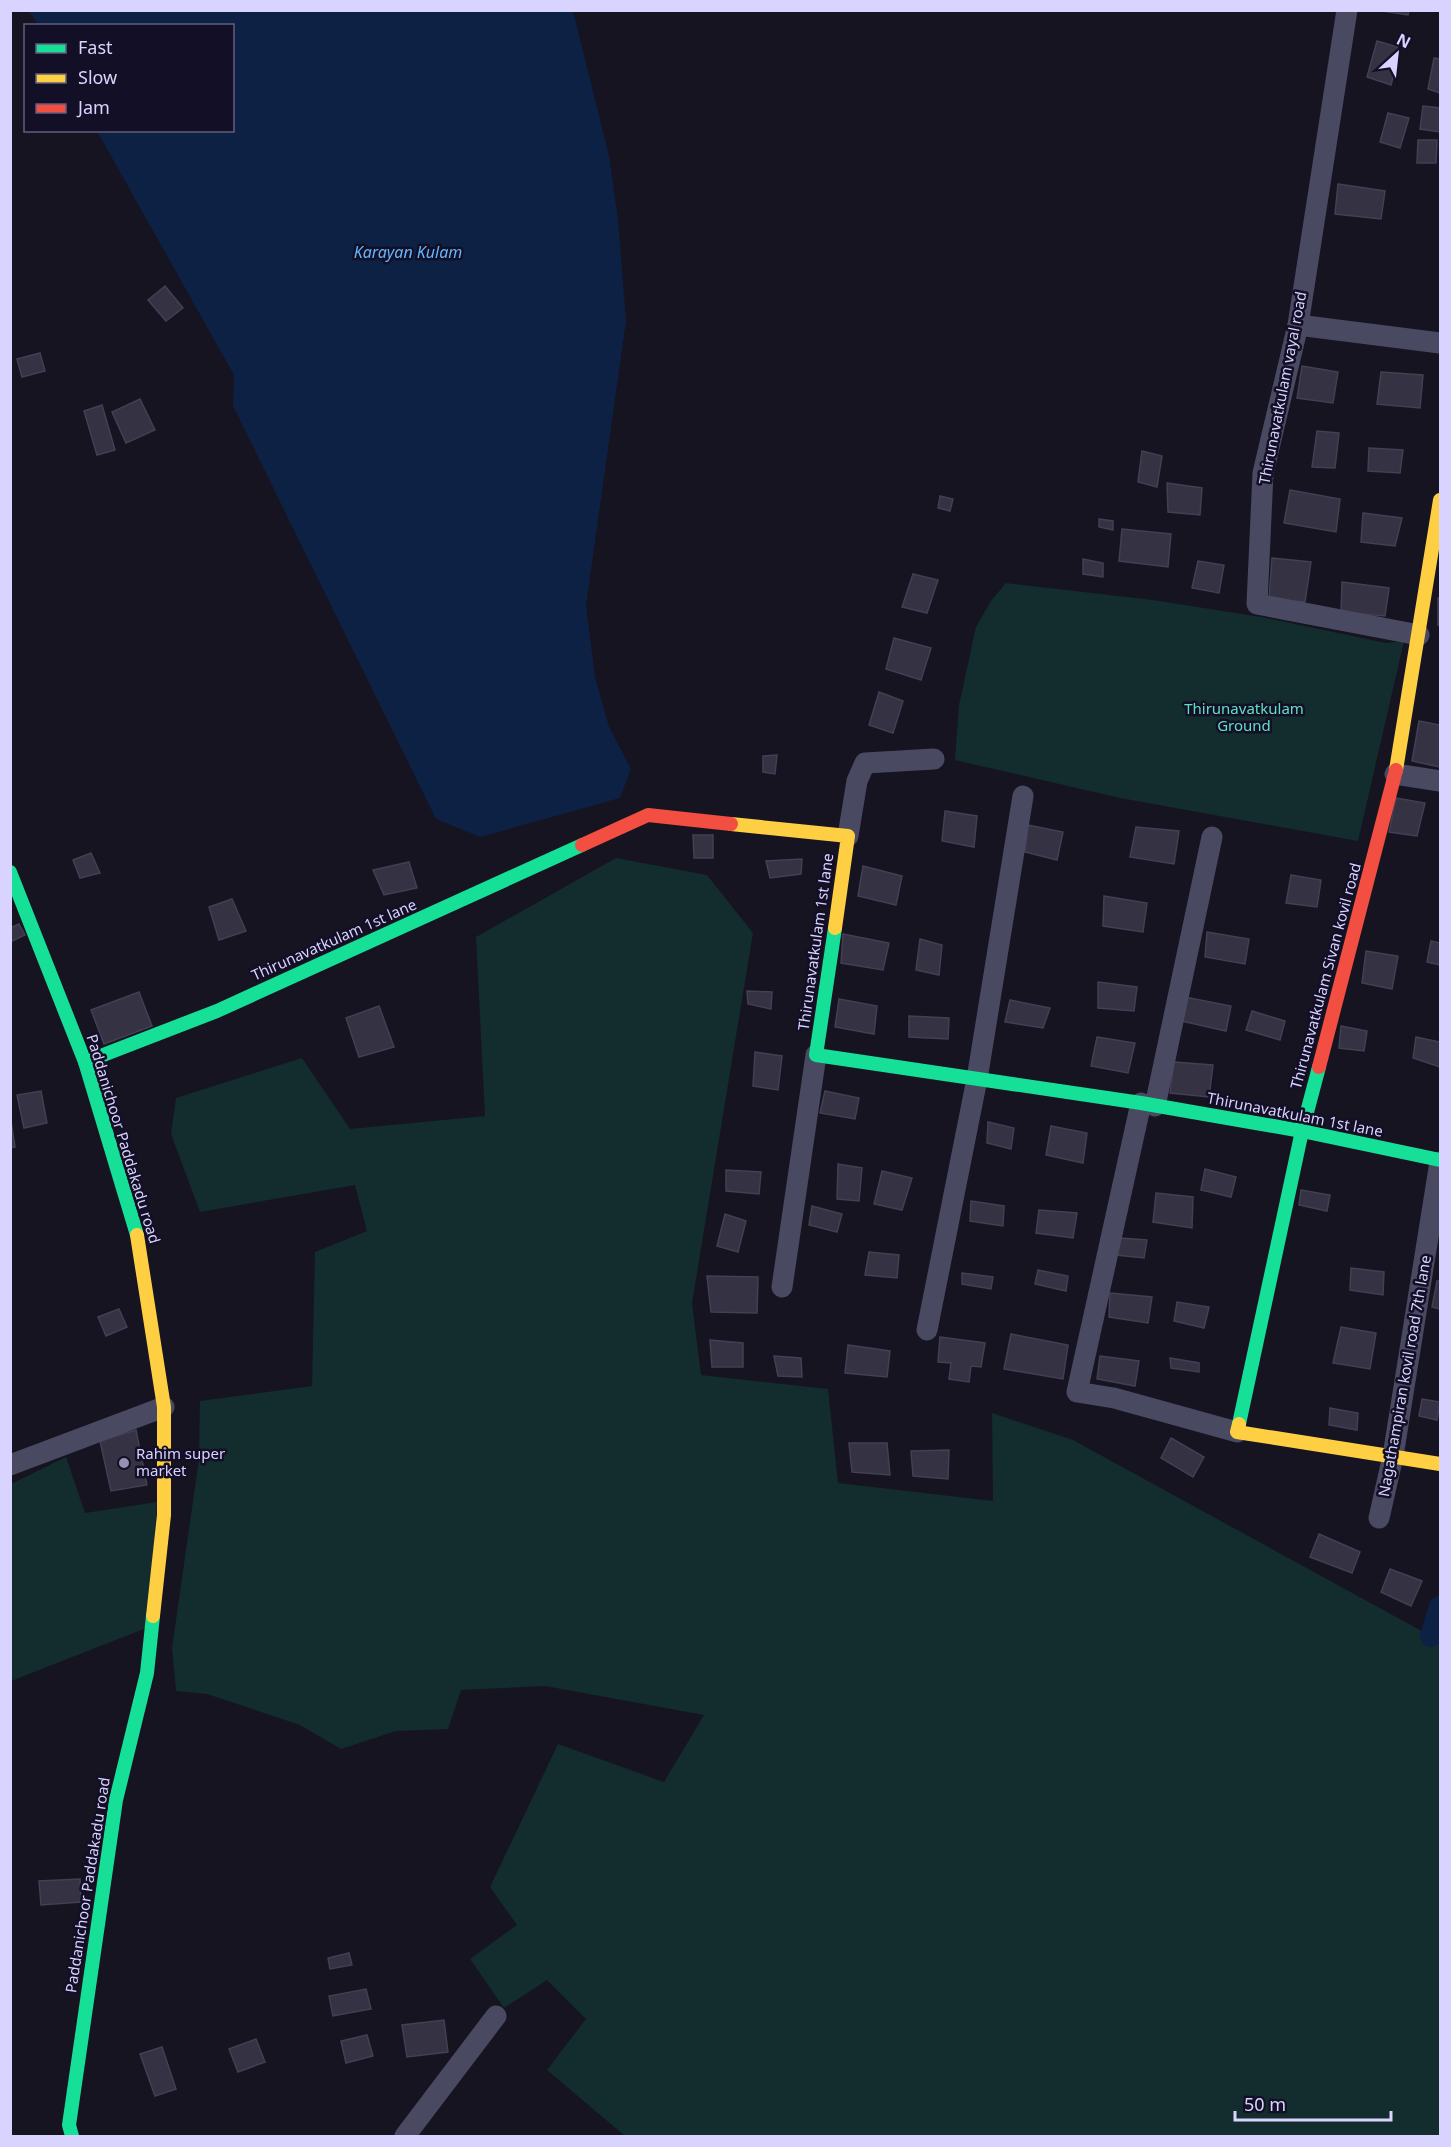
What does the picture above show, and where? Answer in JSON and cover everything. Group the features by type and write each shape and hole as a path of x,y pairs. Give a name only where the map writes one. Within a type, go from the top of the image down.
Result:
{"street":[{"name":"Thirunavatkulam vayal road","path":"1347,10 1298,325 1263,473 1257,604 1419,635"},
{"path":"1298,325 1440,343"},
{"name":"Thirunavatkulam Sivan kovil road","path":"1237,1432 1302,1131 1395,774 1440,500"},
{"path":"848,836 857,782 865,763 934,759"},
{"path":"1395,774 1440,781"},
{"path":"927,1330 978,1079 1023,796"},
{"name":"Thirunavatkulam 1st lane","path":"85,1062 217,1011 648,815 848,836 816,1055 1148,1104 1302,1131 1440,1161"},
{"path":"1212,837 1077,1392 1114,1398 1237,1432 1440,1464"},
{"name":"Paddanichoor Paddakadu road","path":"10,872 85,1062 139,1241 164,1407 164,1515 147,1673 116,1800 69,2125 72,2136"},
{"path":"782,1287 816,1055"},
{"name":"Nagathampiran kovil road 7th lane","path":"1379,1518 1394,1456 1440,1161"},
{"path":"10,1465 164,1407"},
{"path":"405,2136 496,2016"}],"green space":[{"name":"Thirunavatkulam Ground","path":"1006,583 1153,600 1261,617 1386,643 1404,641 1358,841 1120,798 955,760 959,705 976,627 991,601"},
{"path":"616,858 707,875 753,933 692,1303 701,1375 828,1389 838,1483 993,1501 992,1413 1073,1440 1440,1641 1440,2136 625,2136 547,2070 586,2019 547,1980 504,2008 470,1959 517,1925 490,1887 558,1744 664,1782 704,1715 545,1686 461,1690 448,1729 396,1731 341,1749 300,1725 207,1694 176,1691 172,1648 199,1459 200,1401 312,1386 315,1252 367,1231 355,1185 200,1212 171,1134 176,1098 302,1058 350,1129 485,1116 476,937"},
{"path":"66,1457 85,1513 157,1502 149,1627 11,1681 11,1484"}],"water":[{"name":"Karayan Kulam","path":"29,11 573,11 609,156 618,220 626,321 586,605 595,677 609,727 631,769 620,798 480,837 436,819 233,406 234,375 98,132 234,132 234,24 37,24"}],"building":[{"path":"1376,10 1409,10 1408,15"},
{"path":"1377,41 1401,48 1391,85 1367,77"},
{"path":"1434,58 1440,59 1440,93 1428,89"},
{"path":"1423,106 1440,108 1440,132 1420,129"},
{"path":"1388,113 1409,118 1400,148 1380,142"},
{"path":"1418,140 1437,140 1436,163 1417,163"},
{"path":"1338,184 1385,191 1381,219 1335,214"},
{"path":"165,286 183,308 166,321 148,300"},
{"path":"40,353 45,371 22,377 17,359"},
{"path":"1302,366 1338,372 1333,403 1297,398"},
{"path":"1381,372 1423,375 1420,408 1377,404"},
{"path":"140,399 155,430 126,443 112,412"},
{"path":"102,405 115,450 97,455 84,411"},
{"path":"1317,431 1339,433 1335,468 1312,467"},
{"path":"1369,448 1403,450 1400,473 1368,471"},
{"path":"1142,451 1162,456 1157,487 1138,482"},
{"path":"1167,483 1202,488 1200,515 1168,512"},
{"path":"1290,490 1340,499 1336,532 1284,523"},
{"path":"940,496 953,499 950,511 938,508"},
{"path":"1363,513 1402,518 1395,546 1361,542"},
{"path":"1099,519 1113,521 1113,530 1099,527"},
{"path":"1122,529 1171,534 1168,567 1119,561"},
{"path":"1272,558 1311,562 1305,602 1269,599"},
{"path":"1083,559 1103,563 1103,577 1083,574"},
{"path":"1198,561 1224,565 1219,593 1192,588"},
{"path":"913,574 938,580 927,613 902,607"},
{"path":"1342,582 1389,588 1385,616 1341,612"},
{"path":"1438,598 1440,598 1440,625 1438,625"},
{"path":"894,638 931,648 921,680 886,669"},
{"path":"879,692 903,701 893,733 869,725"},
{"path":"1419,721 1440,725 1440,767 1412,761"},
{"path":"777,755 775,774 763,772 763,756"},
{"path":"1396,798 1425,803 1417,836 1389,832"},
{"path":"945,811 977,816 974,847 942,841"},
{"path":"1028,825 1063,832 1057,860 1025,852"},
{"path":"1136,827 1179,831 1174,864 1130,857"},
{"path":"693,835 713,835 713,858 694,858"},
{"path":"91,853 100,873 80,878 73,860"},
{"path":"802,859 801,874 770,878 766,861"},
{"path":"409,862 417,888 384,895 373,870"},
{"path":"863,866 902,876 896,905 858,896"},
{"path":"1291,875 1321,880 1317,907 1286,903"},
{"path":"1104,896 1147,903 1143,932 1103,926"},
{"path":"232,899 246,931 219,940 209,907"},
{"path":"19,924 25,935 10,942 10,928"},
{"path":"1207,932 1249,939 1245,964 1205,957"},
{"path":"843,934 889,943 883,970 841,963"},
{"path":"920,939 942,945 939,975 916,970"},
{"path":"1431,941 1440,943 1440,965 1427,962"},
{"path":"1366,951 1398,956 1392,989 1362,983"},
{"path":"1098,982 1137,987 1134,1011 1098,1008"},
{"path":"747,991 772,992 771,1009 748,1004"},
{"path":"139,992 152,1026 104,1044 91,1010"},
{"path":"1185,997 1231,1006 1226,1031 1181,1021"},
{"path":"839,999 877,1006 874,1034 835,1027"},
{"path":"1010,1000 1050,1008 1043,1028 1005,1022"},
{"path":"379,1006 394,1047 359,1057 346,1018"},
{"path":"1252,1011 1285,1021 1280,1040 1246,1030"},
{"path":"909,1016 949,1018 948,1039 909,1037"},
{"path":"1341,1026 1367,1031 1364,1051 1339,1048"},
{"path":"1097,1037 1135,1043 1128,1073 1091,1066"},
{"path":"1416,1037 1440,1042 1440,1067 1413,1058"},
{"path":"755,1052 782,1056 778,1090 753,1086"},
{"path":"1174,1062 1213,1065 1209,1097 1170,1093"},
{"path":"41,1091 47,1123 24,1128 17,1095"},
{"path":"825,1091 859,1098 855,1119 820,1113"},
{"path":"10,1121 15,1147 10,1148"},
{"path":"988,1122 1014,1128 1011,1149 987,1143"},
{"path":"1051,1126 1087,1133 1083,1163 1046,1155"},
{"path":"838,1164 862,1168 859,1201 837,1199"},
{"path":"1205,1169 1236,1177 1231,1197 1201,1190"},
{"path":"726,1170 761,1172 759,1194 726,1191"},
{"path":"882,1171 912,1178 902,1210 874,1204"},
{"path":"1301,1190 1330,1195 1327,1211 1299,1205"},
{"path":"1156,1193 1193,1197 1192,1228 1153,1222"},
{"path":"971,1201 1004,1206 1003,1226 970,1221"},
{"path":"812,1206 842,1214 837,1232 809,1225"},
{"path":"1039,1210 1077,1213 1073,1238 1036,1233"},
{"path":"725,1214 746,1221 738,1252 717,1246"},
{"path":"1120,1238 1147,1240 1144,1258 1116,1255"},
{"path":"869,1252 899,1255 897,1278 865,1275"},
{"path":"1351,1268 1384,1272 1383,1295 1350,1290"},
{"path":"1038,1270 1068,1276 1066,1291 1035,1284"},
{"path":"962,1273 993,1277 991,1289 962,1284"},
{"path":"707,1276 758,1277 757,1313 711,1312"},
{"path":"1437,1281 1440,1281 1440,1309 1432,1307"},
{"path":"1110,1293 1152,1297 1148,1323 1109,1317"},
{"path":"1177,1302 1209,1307 1204,1328 1174,1321"},
{"path":"119,1309 127,1327 106,1336 98,1317"},
{"path":"1341,1327 1376,1333 1370,1369 1333,1363"},
{"path":"1011,1334 1068,1345 1063,1379 1004,1369"},
{"path":"940,1337 985,1343 981,1367 971,1366 969,1382 949,1379 951,1363 938,1362"},
{"path":"710,1340 743,1343 743,1367 712,1367"},
{"path":"848,1345 890,1351 887,1377 845,1373"},
{"path":"774,1356 801,1358 802,1377 778,1376"},
{"path":"1100,1356 1139,1361 1135,1386 1097,1379"},
{"path":"1170,1358 1199,1363 1199,1372 1171,1368"},
{"path":"1422,1399 1440,1402 1437,1420 1419,1416"},
{"path":"1330,1408 1358,1413 1357,1430 1329,1425"},
{"name":"Rahim super market","path":"136,1430 147,1485 111,1491 100,1441"},
{"path":"1171,1438 1204,1457 1193,1477 1161,1458"},
{"path":"849,1443 887,1443 890,1475 852,1472"},
{"path":"949,1450 948,1479 913,1476 911,1451"},
{"path":"1319,1534 1360,1552 1352,1573 1310,1557"},
{"path":"1390,1569 1422,1581 1411,1606 1381,1592"},
{"path":"80,1879 81,1902 41,1905 39,1881"},
{"path":"349,1953 352,1965 330,1969 328,1958"},
{"path":"366,1989 371,2009 333,2016 329,1996"},
{"path":"444,2020 448,2052 407,2057 402,2025"},
{"path":"367,2035 373,2056 346,2063 341,2041"},
{"path":"256,2039 265,2062 238,2072 229,2049"},
{"path":"162,2047 176,2089 155,2096 140,2054"}],"waterway":[{"path":"1431,1636 1440,1607"}],"traffic: fast":[{"path":"85,1062 217,1011 582,845"},
{"path":"10,872 85,1062 137,1235"},
{"path":"835,928 816,1055 1141,1103 1302,1131 1440,1160"},
{"path":"1239,1424 1302,1131 1319,1067"},
{"path":"72,2136 69,2125 116,1800 147,1673 153,1616"}],"traffic: slow":[{"path":"1396,770 1440,500"},
{"path":"731,824 848,836 835,928"},
{"path":"137,1235 164,1407 164,1515 153,1616"},
{"path":"1239,1424 1237,1432 1440,1464"}],"traffic: jam":[{"path":"1319,1067 1396,770"},
{"path":"582,845 648,815 731,824"}],"place":[{"name":"Rahim super market","path":"124,1463"}]}
